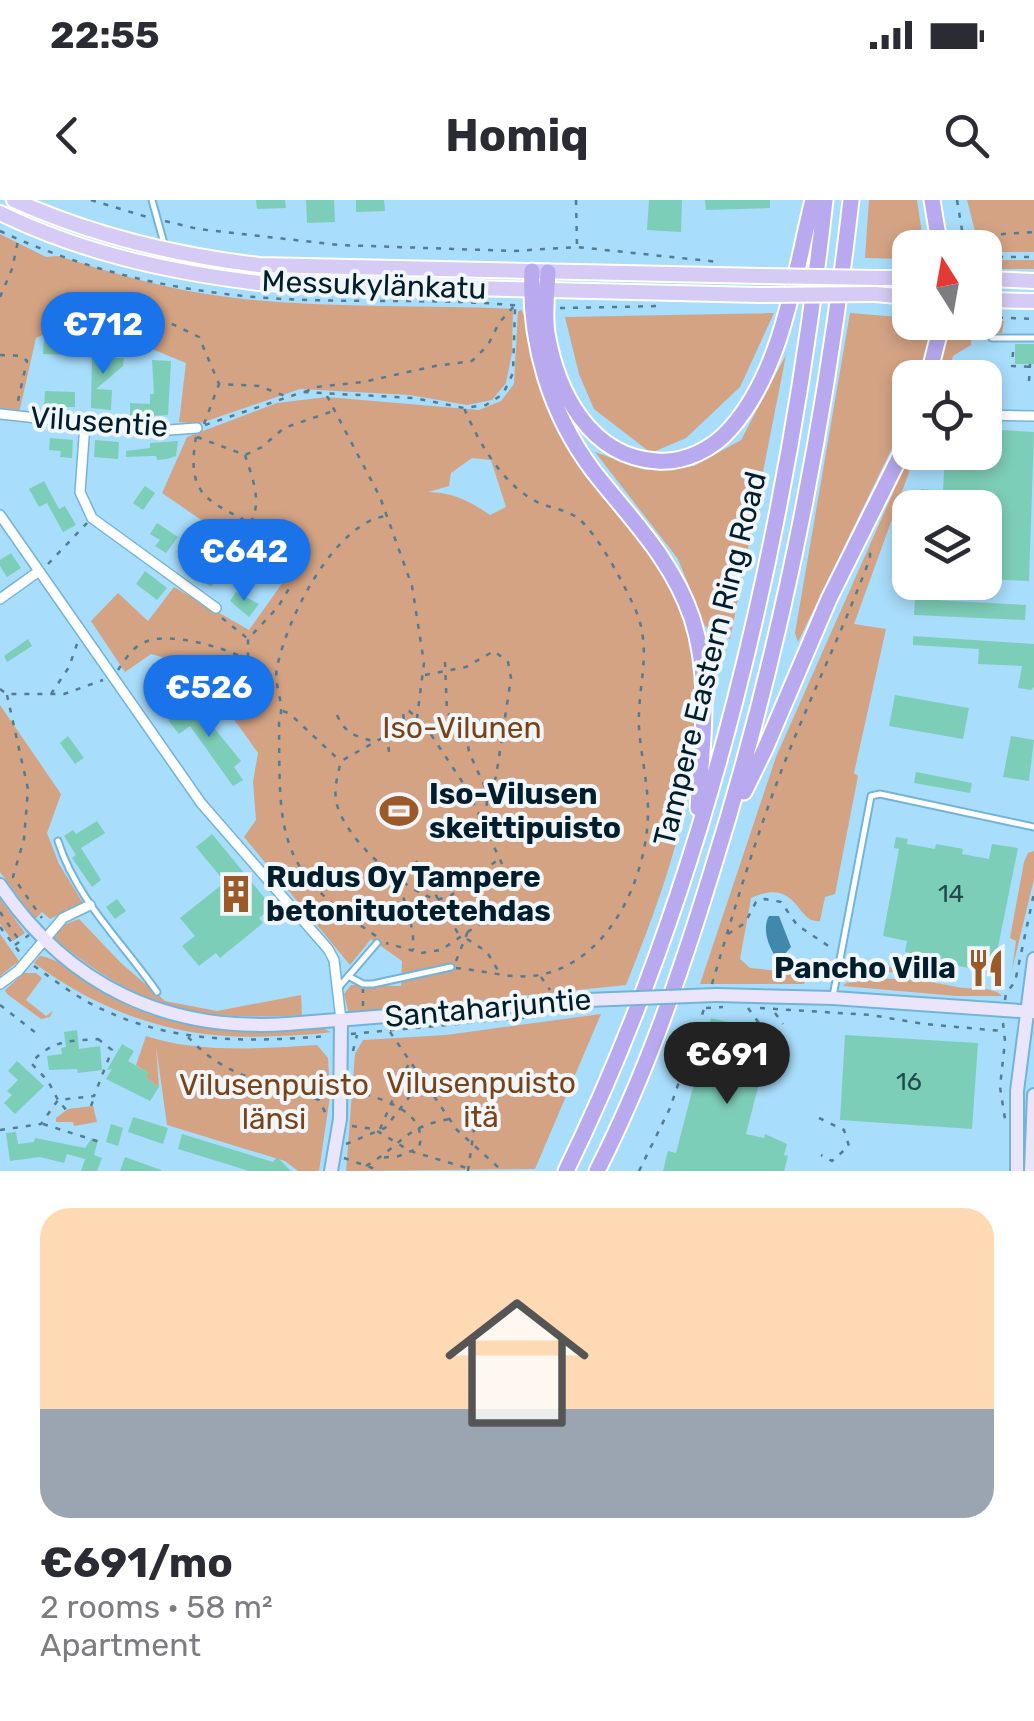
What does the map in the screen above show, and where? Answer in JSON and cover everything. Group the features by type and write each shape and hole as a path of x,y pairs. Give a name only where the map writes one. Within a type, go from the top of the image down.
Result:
{"highway":[{"path":"539,290 556,371 573,407 596,437 636,459 665,462 692,456 727,433 762,380 788,303 813,200"},
{"name":"Tampere Eastern Ring Road","path":"566,1171 616,1062 652,970 695,842 738,686 782,484 826,200"},
{"name":"Tampere Eastern Ring Road","path":"597,1171 682,968 764,691 802,514 832,346 851,200"},
{"path":"932,200 937,230"},
{"path":"540,272 534,335 548,386 563,420 595,472 656,546 691,616 702,665 705,725 695,842"},
{"path":"726,826 765,750 829,599 893,470"}],"main road":[{"name":"Messukylänkatu","path":"14,200 116,238 259,265 892,278"},
{"name":"Messukylänkatu","path":"0,213 52,238 207,276 321,286 892,295"},
{"path":"1002,279 1034,280"},
{"path":"1002,300 1034,301"},
{"name":"Santaharjuntie","path":"0,885 34,930 84,972 120,995 182,1018 247,1026 561,1001 833,998 1030,1012"},
{"path":"1017,1171 1016,1091 1030,1012 1034,959"},
{"path":"331,1171 340,1124 340,1020"},
{"path":"1031,1171 1034,1095"}],"street":[{"name":"Vilusentie","path":"0,414 155,431 199,430"},
{"path":"1002,415 1034,416"},
{"path":"85,424 80,492 92,518 216,608"},
{"path":"0,515 200,803 328,949 334,960 340,1020"},
{"path":"0,599 39,571"},
{"path":"0,984 18,972 64,918 90,905"}],"lane":[{"path":"152,200 166,250"},
{"path":"1002,338 1034,338"},
{"path":"833,998 872,796 880,794 1034,827"},
{"path":"58,841 64,862 90,905 158,992"},
{"path":"338,989 376,943"},
{"path":"348,976 364,984 451,968"}],"path":[{"path":"91,200 198,229 340,245 514,251 577,247 730,264"},
{"path":"576,200 577,247"},
{"path":"957,200 962,230"},
{"path":"1002,235 1034,232"},
{"path":"0,297 12,269 18,239"},
{"path":"1002,258 1034,257"},
{"path":"199,430 316,387 472,361 515,305 515,361 510,385 494,401 464,408 414,398 304,392"},
{"path":"96,306 166,321 199,337 219,384 199,430 193,462 200,490 210,502 267,537 284,562 290,586 278,606 248,638 248,660"},
{"path":"1002,318 1034,318"},
{"path":"1006,318 1006,329"},
{"path":"1007,342 1014,352 1012,366 1031,366 1029,381"},
{"path":"0,355 22,356 27,361 14,416"},
{"path":"219,384 259,386 286,397"},
{"path":"327,394 372,479 412,586 422,640 423,676 417,718"},
{"path":"464,408 476,435 511,484 536,501 578,518 633,604 646,647 639,730 649,812 634,891 598,942 576,960 540,976 451,968 468,931"},
{"path":"245,455 262,447 284,428 334,411"},
{"path":"199,430 245,455 256,492 255,515 250,525"},
{"path":"386,516 360,524 318,573 280,656 275,684 283,712 279,721 281,817 294,861 304,877 359,925 386,942 413,951 441,950 503,908 510,897 511,882 467,789 428,729 409,711 403,712 404,721 393,720"},
{"path":"39,571 92,518"},
{"path":"639,1171 670,1108 784,762 843,631 870,558 870,538"},
{"path":"216,608 222,618 248,638"},
{"path":"50,695 69,667 81,628"},
{"path":"0,690 7,694 50,695 76,691 114,675 136,646 154,638 206,645 248,660 275,684"},
{"path":"423,676 466,666 494,651 508,662 510,695 496,777 488,794 485,826"},
{"path":"230,672 248,660"},
{"path":"445,662 445,703 450,718 467,739 488,794"},
{"path":"7,694 28,789 24,839 13,877 44,920 14,946"},
{"path":"283,712 341,761"},
{"path":"338,714 343,728 373,742"},
{"path":"417,718 341,761 336,784 340,812 365,848 399,881 436,900 450,896 500,858"},
{"path":"428,729 450,718"},
{"path":"387,733 389,752"},
{"path":"416,862 460,936"},
{"path":"388,870 396,866"},
{"path":"399,881 413,932 413,951"},
{"path":"1005,1119 1000,1087 1004,1010 1015,982 1034,892"},
{"path":"727,935 746,922 756,902 765,899 781,902 797,926 840,952"},
{"path":"0,912 20,941"},
{"path":"466,938 487,952 500,974"},
{"path":"376,943 386,942"},
{"path":"540,976 561,1001"},
{"path":"1000,979 1010,988"},
{"path":"363,1009 364,984"},
{"path":"705,1008 731,1006 714,1000"},
{"path":"0,1005 40,1036"},
{"path":"759,1023 747,1006 871,1015 1002,1031"},
{"path":"773,1010 783,1024"},
{"path":"702,1016 708,1016"},
{"path":"389,1030 450,1119 499,1168"},
{"path":"186,1036 208,1059 231,1072 318,1100 325,1116 340,1124 378,1131 410,1151 467,1170 474,1129 471,1117"},
{"path":"67,1111 31,1063 45,1047 70,1041 98,1040 112,1050 91,1106"},
{"path":"378,1131 410,1062"},
{"path":"345,1144 378,1131 424,1084"},
{"path":"351,1090 400,1108 419,1127 420,1148 378,1158"},
{"path":"41,1124 58,1100 94,1096"},
{"path":"819,1118 844,1130 848,1146 832,1161 821,1155"},
{"path":"366,1166 419,1127 450,1119"},
{"path":"0,1130 41,1124 103,1143"},
{"path":"343,1157 382,1171"},
{"path":"488,1171 494,1163"}],"green space":[{"path":"869,200 917,200 921,230 892,230 892,259 865,258"},
{"path":"967,200 1034,200 1034,252 1002,252 1002,230 975,230"},
{"path":"0,234 46,257 58,256 206,294 321,304 513,309 512,353 506,383 492,400 467,405 410,395 300,389 198,424 179,422 186,363 130,340 45,334 36,338 19,413 0,410"},
{"path":"1002,260 1034,260 1034,269 1002,269"},
{"name":"Iso-Vilunen","path":"522,310 551,413 578,456 664,571 686,631 695,682 695,733 678,836 626,985 349,1014 344,994 351,985 401,986 402,961 371,939 350,965 244,837 256,820 253,782 258,753 197,667 151,654 125,672 91,621 118,593 148,621 174,587 249,630 286,578 162,493 187,437 277,403 327,397 479,410 501,401 514,384 518,311","holes":["472,458 491,460 506,507 490,515 460,498 428,492 449,486 451,473"]},
{"path":"774,313 740,387 686,438 651,453 594,409 579,374 565,317"},
{"path":"850,313 892,316 892,340 930,340 924,360 892,360 892,448 798,642 795,633"},
{"path":"946,340 971,340 971,345 952,360 940,360"},
{"path":"786,355 730,639 705,626 678,559 595,452 645,470 694,466 741,440"},
{"path":"903,470 910,470 903,490 894,490"},
{"path":"892,495 892,519 854,624 886,629 854,773 858,776 835,894 825,897 820,921 806,916 779,893 751,898 740,959 750,968 802,973 806,979 804,984 700,984 776,757"},
{"path":"0,705 61,794 47,833 59,864 83,903 50,919 42,912 35,919 0,872"},
{"path":"1034,851 1034,879 1012,970 1016,941 1010,938 1024,862 1028,853"},
{"path":"0,899 25,933 13,941 0,924"},
{"path":"79,919 165,1001 217,1011 301,995 302,1015 230,1016 169,1005 141,995 84,962 54,938 63,925"},
{"path":"0,934 19,961 0,976"},
{"path":"40,956 67,967 112,998 162,1018 214,1028 322,1028 331,1032 244,1037 211,1035 149,1022 62,982 34,963"},
{"path":"845,964 847,971 866,969 867,965 916,970 849,976 842,971"},
{"path":"24,973 36,973 42,978 26,1000 46,1016 53,1011 50,1017 41,1019 7,994 5,990"},
{"path":"878,979 986,989 1002,996 843,986"},
{"name":"Vilusenpuisto itä","path":"601,1014 535,1169 346,1171 355,1054 363,1040 446,1035"},
{"name":"Vilusenpuisto länsi","path":"146,1036 208,1047 317,1045 328,1058 330,1096 319,1171 298,1171 285,1161 167,1125 156,1046 159,1087 136,1065"},
{"path":"93,1106 97,1122 74,1126 73,1122 56,1122 68,1109"}],"water":[{"path":"769,916 779,916 791,947 784,955 775,956 770,947 766,931"}],"building":[{"path":"256,200 285,200 286,208 257,209"},
{"path":"306,200 334,200 335,222 307,223"},
{"path":"356,200 384,200 385,211 356,212"},
{"path":"649,200 682,200 681,232 647,230"},
{"path":"705,200 770,200 770,208 706,210"},
{"path":"44,339 78,341 77,355 43,354"},
{"path":"1015,344 1034,344 1034,364 1015,364"},
{"path":"106,345 111,346 116,358 124,358 123,366 96,389 112,390 111,410 91,408 92,358"},
{"path":"152,360 171,361 168,415 130,417 130,403 150,404 150,394 154,394"},
{"path":"45,391 75,392 75,407 44,407"},
{"path":"1002,430 1034,432 1029,581 1002,580 1002,490 943,490 944,470 1002,470"},
{"path":"50,438 73,440 72,458 49,450"},
{"path":"95,440 119,442 118,459 94,457"},
{"path":"178,441 176,456 167,459 126,457 126,451 150,448 150,443"},
{"path":"44,481 59,509 65,506 76,525 63,532 47,503 39,507 29,489"},
{"path":"145,486 155,493 143,510 133,503"},
{"path":"157,523 178,537 166,553 155,546 160,540 150,534"},
{"path":"11,553 21,568 7,577 0,560"},
{"path":"198,555 222,572 211,587 199,578 206,569 194,561"},
{"path":"249,561 261,571 252,583 239,574"},
{"path":"145,571 167,588 157,600 136,584"},
{"path":"236,592 259,604 249,617 230,601"},
{"path":"915,600 1026,605 1025,620 914,615"},
{"path":"913,636 1034,644 1034,687 1018,688 1022,666 978,664 979,649 913,645"},
{"path":"28,639 32,646 7,662 4,656"},
{"path":"170,673 177,683 161,695 153,685"},
{"path":"895,695 969,708 963,739 889,726"},
{"path":"193,702 241,761 234,767 243,780 233,786 190,726 179,734 168,720"},
{"path":"68,736 84,758 75,764 60,743"},
{"path":"1011,736 1034,740 1029,781 1003,777"},
{"path":"916,772 972,783 970,793 914,783"},
{"path":"97,821 105,833 81,848 101,880 92,887 72,858 76,855 64,836 73,830 76,834"},
{"name":"Rudus Oy Tampere betonituotetehdas","path":"212,834 272,907 259,918 263,923 220,958 216,953 199,966 182,946 195,936 180,918 225,882 196,847"},
{"path":"896,837 908,839 907,844 958,848 963,849 962,854 989,859 992,844 1018,848 993,972 946,964 944,971 926,968 928,957 905,952 907,941 883,936 899,849 894,848"},
{"path":"117,899 126,911 115,919 106,907"},
{"path":"711,1018 772,1033 746,1134 764,1138 765,1134 787,1144 784,1171 663,1171 668,1151 676,1153"},
{"path":"77,1030 79,1049 100,1046 102,1070 49,1070 47,1056 62,1054 61,1048 66,1047 64,1032"},
{"path":"845,1035 978,1043 972,1129 840,1120"},
{"path":"122,1044 134,1051 128,1061 149,1073 146,1078 159,1087 150,1101 106,1079"},
{"path":"17,1061 44,1086 15,1114 4,1103 12,1095 7,1091 18,1080 8,1071"},
{"path":"133,1117 168,1128 163,1144 128,1132"},
{"path":"111,1124 123,1128 118,1146 106,1142"},
{"path":"16,1132 18,1144 34,1142 35,1138 85,1148 92,1138 98,1140 94,1155 102,1158 97,1171 81,1171 85,1159 67,1154 64,1163 40,1157 10,1161 6,1133"},
{"path":"182,1134 273,1162 277,1157 291,1171 249,1171 178,1149"},
{"path":"125,1157 161,1170 161,1171 120,1171"}],"place":[{"name":"Iso-Vilusen skeittipuisto","path":"399,811"},
{"name":"Rudus Oy Tampere betonituotetehdas","path":"236,894"},
{"name":"Pancho Villa","path":"986,968"}]}
